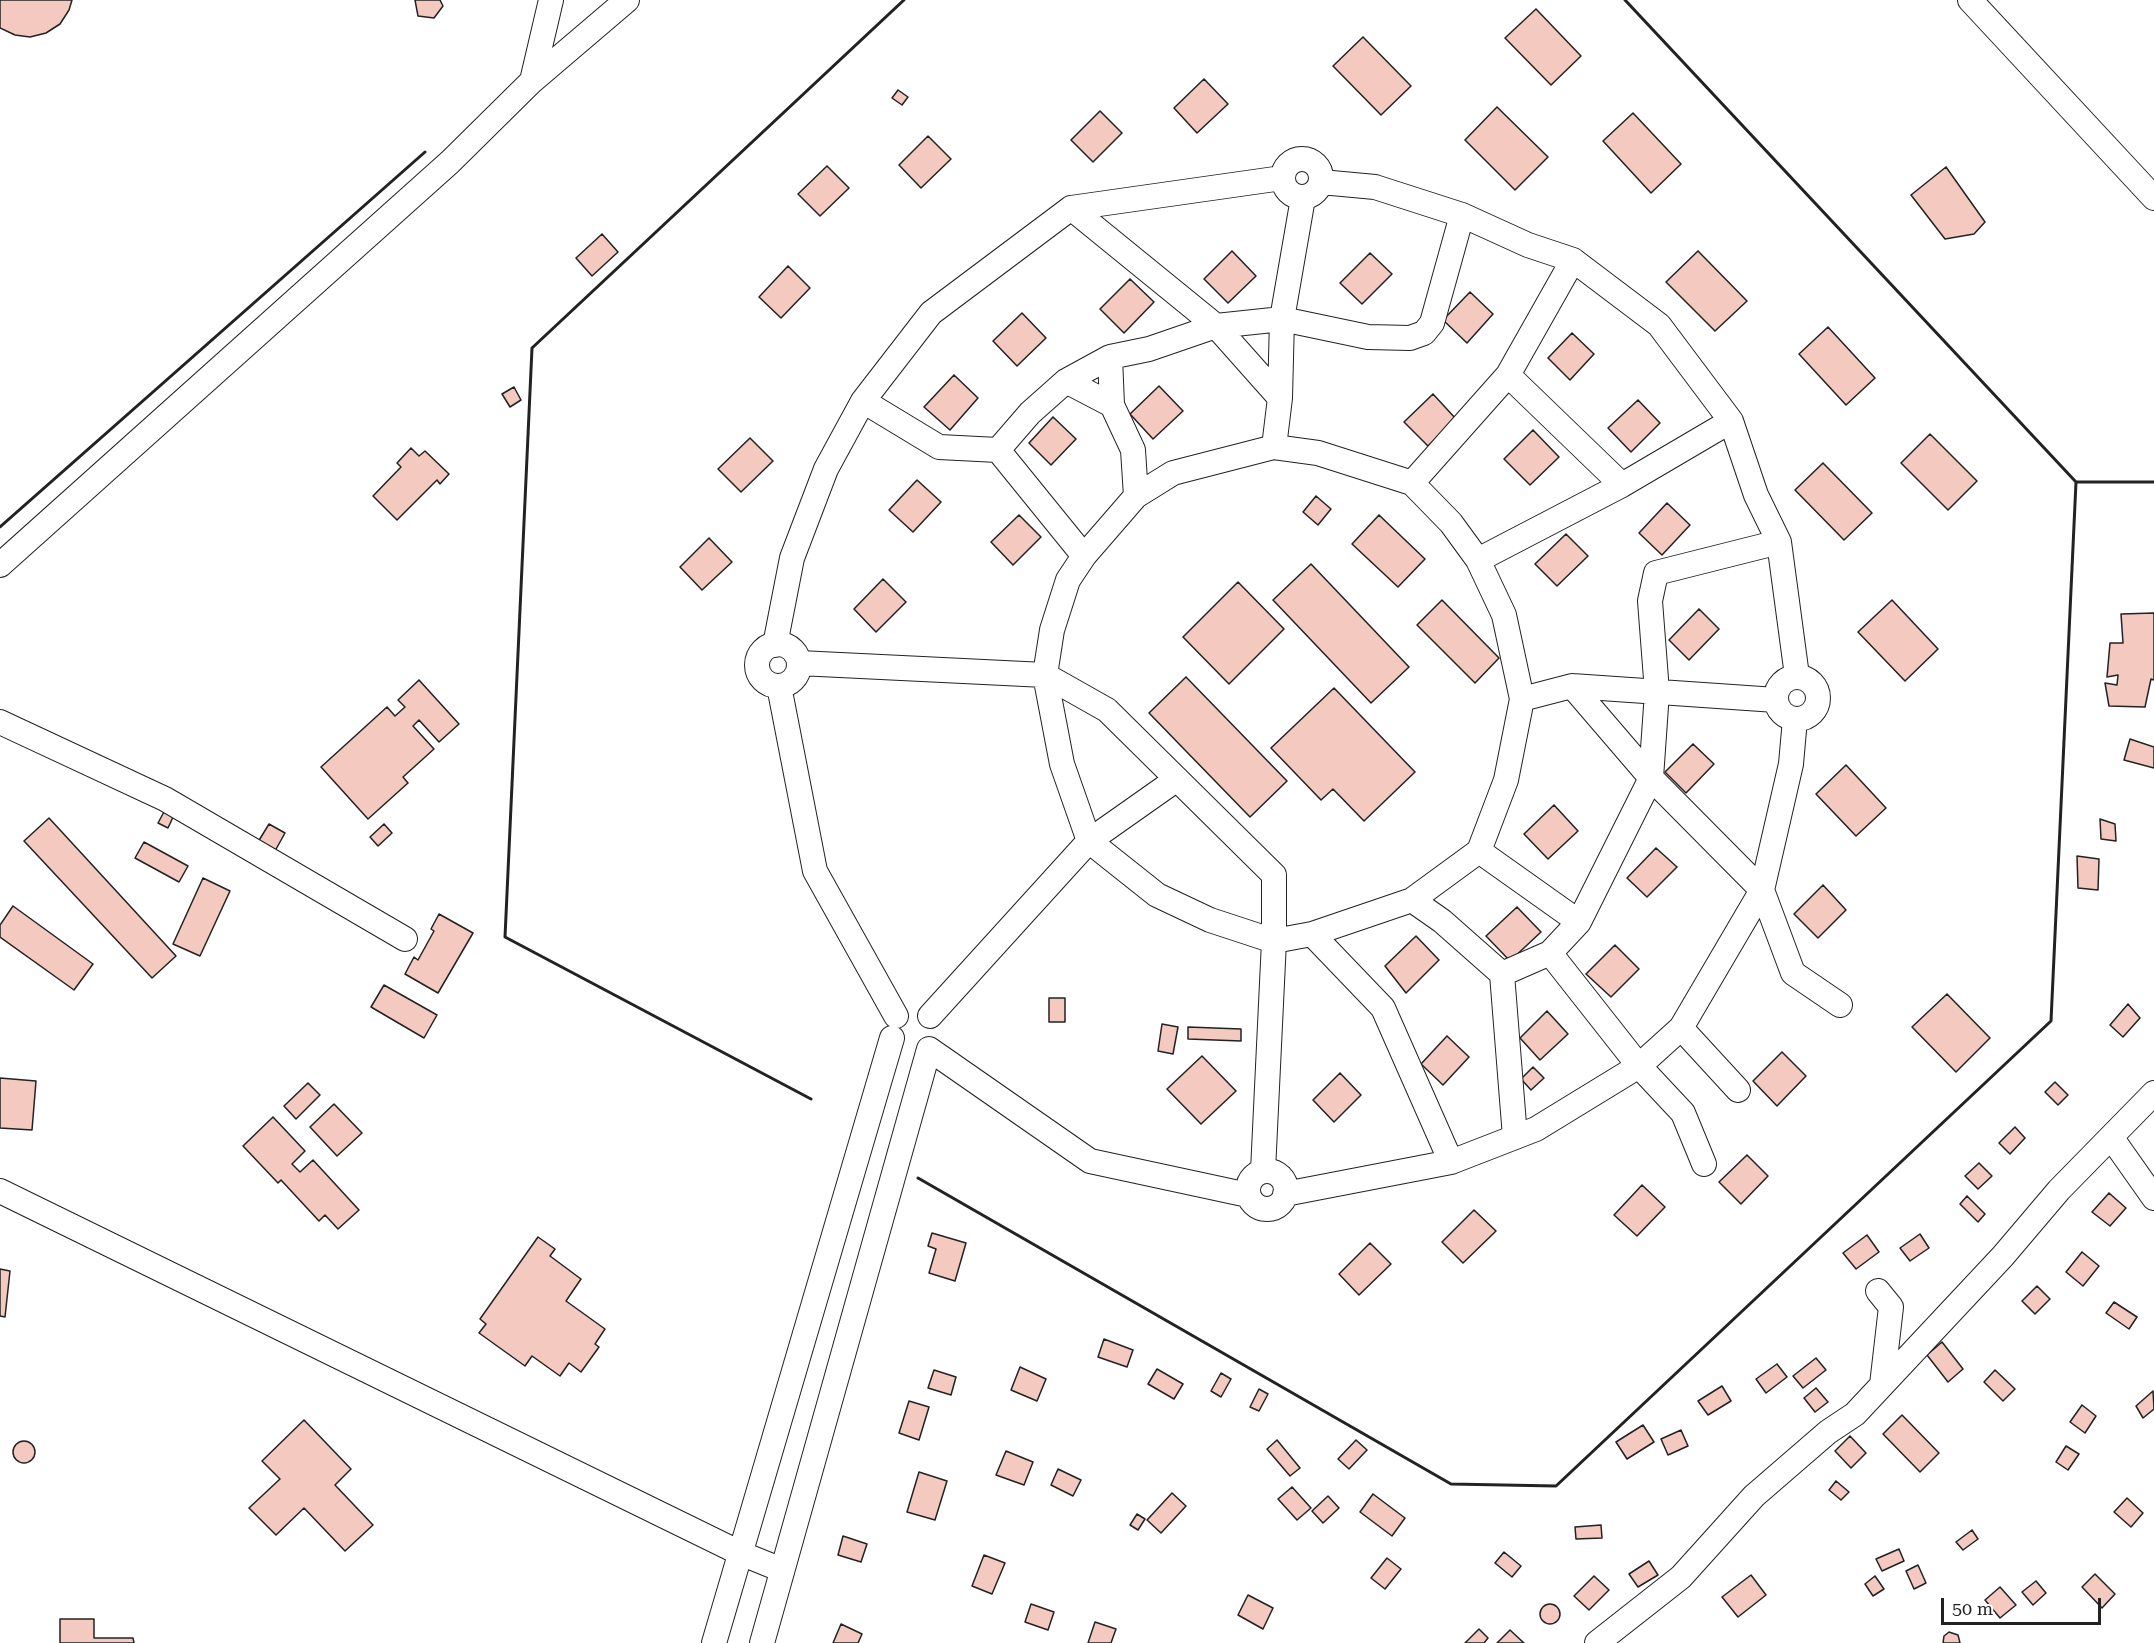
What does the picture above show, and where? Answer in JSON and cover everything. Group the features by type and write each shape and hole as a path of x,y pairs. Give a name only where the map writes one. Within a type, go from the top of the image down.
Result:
{"street":[{"path":"532,81 551,0"},
{"path":"0,565 450,162 532,81 627,0"},
{"path":"1970,0 2154,198"},
{"path":"1303,159 1315,164 1321,175 1321,182 1315,193 1303,198 1286,190 1282,178 1291,162 1303,159"},
{"path":"774,645 792,558 826,469 863,402 931,313 1071,208 1282,178"},
{"path":"1321,182 1376,187 1462,215 1528,244 1574,260 1659,326 1731,421 1756,495 1779,542 1797,676"},
{"path":"1274,447 1280,398 1282,319 1303,198"},
{"path":"1071,208 1216,326 1280,398"},
{"path":"998,450 1030,413 1065,381 1110,357 1149,349 1216,326 1282,319 1368,337 1410,338 1424,333 1432,323 1462,215"},
{"path":"1412,483 1508,375 1574,260"},
{"path":"1110,357 1112,405 1133,450 1136,496"},
{"path":"1508,375 1622,485"},
{"path":"1065,381 1112,405"},
{"path":"863,402 939,447 998,450 1084,556"},
{"path":"1478,560 1622,485 1731,421"},
{"path":"1274,447 1318,453 1412,483 1451,523 1478,560 1504,615 1522,699 1506,780 1479,851 1412,900 1312,934 1274,941 1210,920 1157,895 1089,841 1062,764 1045,675 1052,630 1068,580 1084,556 1136,496 1173,474 1274,447"},
{"path":"1502,974 1550,953 1579,922 1651,778 1657,692 1650,601 1656,573 1779,542"},
{"path":"774,645 788,647 799,663 799,670 792,681 779,686 766,682 761,677 757,664 762,651 774,645"},
{"path":"799,663 1045,675 1107,710 1274,875 1274,941 1263,1171"},
{"path":"1797,676 1814,684 1819,697 1814,711 1802,719 1795,719 1782,713 1776,700 1776,693 1784,681 1797,676"},
{"path":"714,1643 894,1027 910,1008 925,1012 930,1016 936,1029 933,1043 922,1053 901,1051 894,1027 815,871 779,686"},
{"path":"1522,699 1572,686 1776,700"},
{"path":"1572,686 1651,778 1762,890 1793,973 1840,1005"},
{"path":"1285,1194 1451,1162 1536,1129 1639,1066 1681,1028 1762,890 1791,764 1795,719"},
{"path":"0,722 165,799 405,939"},
{"path":"930,1016 1089,841 1177,780"},
{"path":"1479,851 1579,922"},
{"path":"1412,900 1442,921 1502,974 1515,1137"},
{"path":"1312,934 1383,1008 1451,1162"},
{"path":"1550,953 1639,1066 1683,1113 1704,1164"},
{"path":"1681,1028 1738,1090"},
{"path":"928,1049 1090,1161 1248,1195 1256,1205 1267,1209 1279,1204 1285,1194 1280,1176 1263,1171 1252,1178 1248,1195"},
{"path":"762,1643 928,1049"},
{"path":"1597,1643 1681,1577 1754,1496 1828,1432 1855,1414 2154,1093"},
{"path":"2111,1137 2154,1198"},
{"path":"0,1191 740,1553 782,1570"},
{"path":"1878,1291 1891,1307 1882,1385"}],"building":[{"path":"0,0 72,0 60,24 46,33 30,37 15,35 0,28"},
{"path":"415,0 440,0 443,6 434,18 418,16"},
{"path":"1536,9 1581,56 1551,85 1505,38"},
{"path":"1363,37 1411,86 1381,115 1333,66"},
{"path":"1204,79 1228,104 1197,133 1174,108"},
{"path":"898,90 908,97 902,105 892,98"},
{"path":"1497,107 1548,157 1515,190 1465,140"},
{"path":"1100,111 1122,133 1093,162 1071,140"},
{"path":"1633,113 1681,164 1651,193 1603,141"},
{"path":"928,136 951,159 921,188 899,165"},
{"path":"827,166 849,188 820,216 798,194"},
{"path":"1946,167 1985,222 1974,234 1945,239 1911,195"},
{"path":"602,234 618,252 592,276 576,258"},
{"path":"1232,251 1256,276 1228,303 1204,279"},
{"path":"1698,251 1747,301 1715,331 1666,282"},
{"path":"1370,253 1392,274 1362,304 1340,283"},
{"path":"788,266 810,288 781,318 759,297"},
{"path":"1130,279 1154,302 1124,333 1100,309"},
{"path":"1470,292 1493,314 1467,343 1443,320"},
{"path":"1022,313 1046,338 1017,366 993,341"},
{"path":"1828,327 1875,378 1846,405 1799,354"},
{"path":"1572,333 1594,354 1570,380 1548,358"},
{"path":"954,375 978,398 950,430 924,407"},
{"path":"1159,386 1183,411 1153,439 1130,414"},
{"path":"514,387 521,400 510,407 502,394"},
{"path":"1433,394 1456,419 1428,446 1404,422"},
{"path":"1638,400 1660,423 1631,452 1608,428"},
{"path":"1053,417 1076,439 1051,465 1029,443"},
{"path":"1533,430 1559,457 1530,485 1504,459"},
{"path":"1930,434 1977,481 1948,510 1901,463"},
{"path":"750,438 773,461 741,492 718,469"},
{"path":"411,448 419,456 425,451 449,474 440,484 437,480 397,520 373,496 401,467 397,463"},
{"path":"1823,463 1872,513 1844,540 1795,490"},
{"path":"917,480 941,502 913,532 889,510"},
{"path":"1316,496 1331,509 1318,525 1303,512"},
{"path":"1667,503 1690,525 1662,555 1639,533"},
{"path":"1019,515 1041,537 1013,565 991,542"},
{"path":"1379,515 1425,559 1398,587 1352,544"},
{"path":"1566,534 1588,556 1557,586 1535,564"},
{"path":"709,538 732,562 702,590 680,567"},
{"path":"1311,564 1409,667 1371,703 1273,600"},
{"path":"883,579 906,602 876,632 854,609"},
{"path":"1238,582 1284,629 1229,684 1183,637"},
{"path":"1442,600 1499,658 1475,683 1417,625"},
{"path":"1892,600 1938,649 1905,681 1858,632"},
{"path":"1699,609 1719,629 1689,660 1669,640"},
{"path":"2154,613 2154,680 2151,679 2145,707 2109,706 2105,683 2117,685 2118,675 2107,677 2110,643 2123,643 2121,614"},
{"path":"1186,677 1287,781 1250,817 1149,713"},
{"path":"419,680 459,724 439,742 419,720 413,726 434,749 403,777 408,783 368,819 321,767 387,707 395,716 405,707 398,700"},
{"path":"1334,688 1415,772 1364,821 1333,789 1321,800 1271,748"},
{"path":"2130,739 2154,747 2154,768 2124,760"},
{"path":"1693,744 1714,764 1686,793 1665,772"},
{"path":"1846,765 1886,808 1856,836 1816,794"},
{"path":"1554,805 1578,831 1548,859 1524,834"},
{"path":"165,810 174,815 168,828 158,823"},
{"path":"49,818 176,956 152,978 24,841"},
{"path":"2100,819 2115,824 2116,841 2101,839"},
{"path":"269,824 285,833 275,851 258,842"},
{"path":"384,824 392,833 378,846 370,837"},
{"path":"144,842 188,866 179,882 135,858"},
{"path":"1656,848 1677,867 1647,897 1627,878"},
{"path":"2077,856 2099,859 2098,890 2078,888"},
{"path":"203,878 230,891 200,956 173,944"},
{"path":"1823,885 1846,910 1818,938 1794,914"},
{"path":"13,906 93,964 74,990 0,937 0,925"},
{"path":"1517,907 1541,932 1510,961 1486,936"},
{"path":"439,914 473,933 438,993 405,974 414,957 418,960 434,931 431,929"},
{"path":"1416,936 1439,960 1406,993 1385,966"},
{"path":"1615,945 1639,969 1611,997 1586,974"},
{"path":"384,985 437,1015 424,1038 371,1007"},
{"path":"1947,994 1990,1038 1956,1072 1912,1027"},
{"path":"1049,998 1065,998 1065,1022 1049,1022"},
{"path":"2128,1004 2140,1018 2123,1037 2110,1025"},
{"path":"1547,1011 1568,1034 1540,1060 1520,1038"},
{"path":"1162,1024 1178,1027 1173,1054 1158,1051"},
{"path":"1188,1027 1241,1029 1241,1041 1188,1039"},
{"path":"1447,1036 1469,1057 1443,1085 1421,1064"},
{"path":"1782,1052 1806,1076 1777,1106 1753,1081"},
{"path":"1202,1056 1236,1091 1201,1124 1167,1089"},
{"path":"1533,1067 1544,1078 1531,1090 1521,1079"},
{"path":"1340,1073 1361,1095 1334,1122 1313,1100"},
{"path":"0,1078 36,1081 32,1130 0,1128"},
{"path":"2055,1082 2068,1095 2058,1105 2045,1092"},
{"path":"308,1083 320,1095 296,1119 284,1106"},
{"path":"334,1104 362,1133 337,1156 310,1127"},
{"path":"273,1117 305,1151 292,1164 300,1172 313,1160 359,1210 338,1229 325,1215 319,1221 281,1180 278,1183 243,1146"},
{"path":"2015,1127 2025,1138 2010,1154 1999,1143"},
{"path":"1747,1155 1768,1176 1741,1204 1719,1182"},
{"path":"1979,1163 1992,1176 1978,1189 1965,1176"},
{"path":"1642,1185 1665,1207 1637,1236 1614,1215"},
{"path":"2109,1193 2126,1208 2110,1226 2092,1212"},
{"path":"1967,1196 1985,1214 1978,1222 1960,1204"},
{"path":"1474,1210 1496,1231 1463,1263 1442,1242"},
{"path":"932,1233 966,1243 955,1281 929,1273 936,1249 928,1246"},
{"path":"1920,1234 1929,1248 1910,1261 1900,1248"},
{"path":"1867,1235 1879,1252 1856,1269 1843,1253"},
{"path":"538,1237 555,1249 550,1256 581,1279 566,1301 605,1329 595,1344 599,1347 581,1372 569,1363 560,1376 532,1356 525,1366 479,1333 486,1324 480,1319"},
{"path":"1370,1243 1391,1264 1359,1295 1339,1274"},
{"path":"2082,1252 2099,1266 2083,1286 2066,1272"},
{"path":"0,1269 10,1271 5,1317 0,1316"},
{"path":"2037,1286 2050,1299 2035,1314 2022,1301"},
{"path":"2114,1302 2137,1317 2129,1329 2106,1313"},
{"path":"1104,1339 1133,1350 1127,1367 1098,1357"},
{"path":"1942,1342 1963,1369 1948,1382 1927,1355"},
{"path":"1816,1358 1826,1370 1803,1388 1793,1376"},
{"path":"1777,1364 1787,1377 1766,1393 1756,1379"},
{"path":"1020,1367 1046,1379 1037,1401 1011,1390"},
{"path":"1157,1369 1183,1384 1174,1399 1148,1384"},
{"path":"934,1370 956,1377 951,1395 928,1388"},
{"path":"1995,1370 2015,1389 2003,1401 1984,1382"},
{"path":"1221,1373 1231,1379 1221,1397 1211,1391"},
{"path":"1722,1386 1731,1401 1708,1415 1698,1401"},
{"path":"1816,1388 1828,1402 1815,1412 1804,1398"},
{"path":"1259,1389 1268,1394 1259,1411 1250,1407"},
{"path":"2153,1391 2154,1409 2143,1418 2136,1406"},
{"path":"909,1401 929,1407 919,1440 899,1433"},
{"path":"2082,1405 2096,1416 2085,1433 2070,1422"},
{"path":"1902,1415 1939,1453 1920,1472 1883,1434"},
{"path":"304,1420 351,1469 335,1485 373,1525 345,1551 304,1508 276,1535 249,1508 280,1479 262,1461"},
{"path":"1643,1425 1654,1442 1627,1459 1616,1442"},
{"path":"1681,1430 1688,1446 1668,1455 1661,1439"},
{"path":"1850,1436 1866,1453 1851,1468 1835,1451"},
{"path":"1277,1440 1300,1468 1290,1476 1267,1449"},
{"path":"1356,1440 1367,1450 1349,1469 1338,1459"},
{"path":"24,1441 32,1444 35,1452 32,1460 24,1463 16,1460 13,1452 16,1444"},
{"path":"2066,1446 2079,1454 2068,1470 2056,1462"},
{"path":"1006,1451 1033,1462 1024,1485 996,1475"},
{"path":"1058,1469 1081,1480 1073,1496 1051,1485"},
{"path":"919,1472 947,1481 935,1520 907,1512"},
{"path":"1836,1481 1849,1492 1841,1500 1829,1490"},
{"path":"1292,1487 1311,1508 1297,1520 1278,1499"},
{"path":"1172,1493 1186,1506 1161,1533 1147,1520"},
{"path":"1373,1494 1405,1518 1392,1536 1360,1512"},
{"path":"1328,1496 1339,1508 1323,1523 1312,1511"},
{"path":"2127,1498 2143,1513 2131,1527 2114,1512"},
{"path":"1137,1514 1145,1519 1138,1530 1130,1525"},
{"path":"1601,1525 1602,1538 1576,1539 1575,1527"},
{"path":"1972,1530 1978,1539 1963,1550 1956,1542"},
{"path":"843,1536 867,1544 861,1562 838,1555"},
{"path":"1899,1549 1904,1561 1882,1571 1876,1559"},
{"path":"1504,1552 1521,1566 1512,1577 1495,1563"},
{"path":"984,1555 1005,1563 992,1594 972,1586"},
{"path":"1387,1558 1401,1569 1385,1589 1371,1578"},
{"path":"1649,1561 1658,1575 1638,1587 1629,1574"},
{"path":"1918,1565 1926,1583 1914,1589 1906,1571"},
{"path":"2095,1574 2115,1594 2102,1608 2082,1587"},
{"path":"1751,1575 1766,1595 1738,1617 1722,1597"},
{"path":"1594,1576 1609,1590 1589,1610 1574,1596"},
{"path":"1875,1576 1884,1589 1873,1596 1865,1584"},
{"path":"2036,1581 2046,1593 2033,1605 2022,1592"},
{"path":"2000,1587 2016,1605 2000,1618 1985,1600"},
{"path":"1248,1595 1273,1608 1263,1629 1238,1615"},
{"path":"1031,1604 1054,1612 1048,1630 1025,1622"},
{"path":"1550,1604 1557,1607 1560,1614 1557,1621 1550,1624 1543,1621 1540,1614 1543,1607"},
{"path":"60,1619 94,1619 94,1638 133,1638 134,1643 60,1643"},
{"path":"1095,1622 1116,1629 1111,1643 1088,1643"},
{"path":"841,1624 862,1634 858,1643 833,1643"},
{"path":"1479,1629 1488,1638 1484,1643 1465,1643"},
{"path":"1510,1630 1524,1643 1497,1643"},
{"path":"1949,1632 1958,1635 1960,1643 1943,1643 1944,1636"}],"wall":[{"path":"811,1099 505,937 532,348 904,0"},
{"path":"918,1178 1451,1484 1556,1486 2051,1021 2076,482 1625,0"},
{"path":"0,527 425,152"},
{"path":"2076,482 2154,482"}]}
